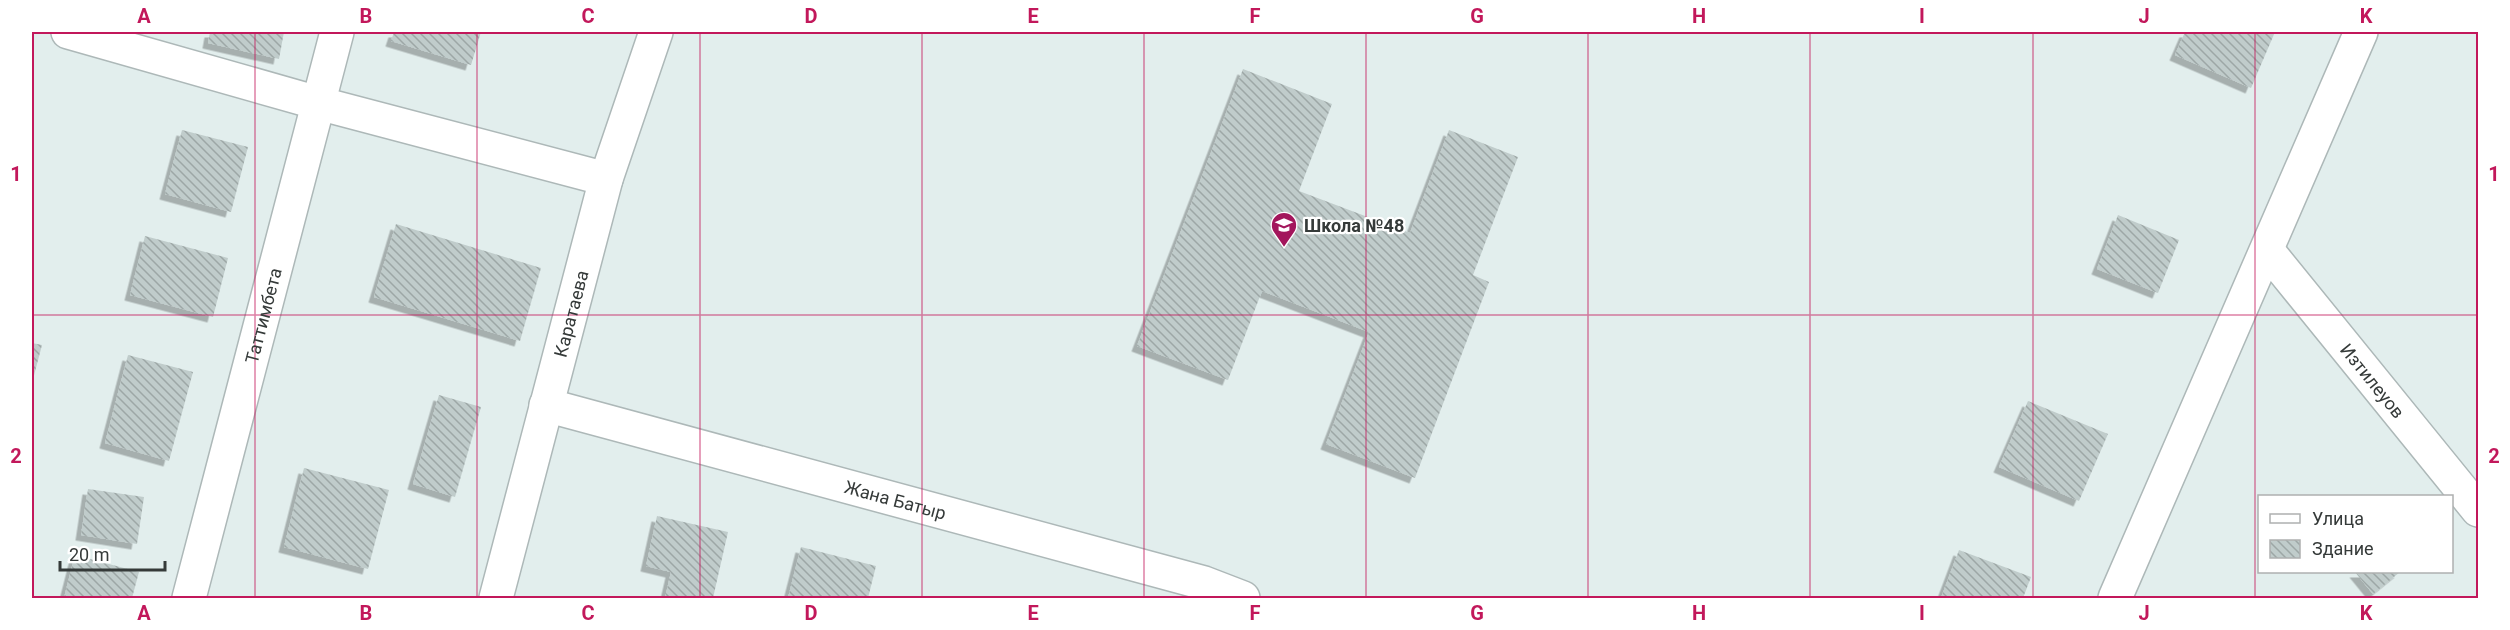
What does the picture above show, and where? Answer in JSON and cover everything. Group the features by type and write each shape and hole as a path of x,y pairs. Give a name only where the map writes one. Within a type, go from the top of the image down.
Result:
{"street":[{"path":"68,32 318,103 606,179"},
{"name":"Таттимбета","path":"189,598 337,32"},
{"name":"Каратаева","path":"496,598 606,179 657,32"},
{"path":"2115,598 2361,32"},
{"name":"Изтилеуов","path":"2267,250 2478,510"},
{"name":"Жана Батыр","path":"546,405 1204,583 1243,598"}],"building":[{"path":"210,32 284,32 279,59 208,43"},
{"path":"394,32 481,32 471,65 391,41"},
{"path":"2185,32 2275,32 2251,88 2175,55"},
{"name":"Школа №48","path":"1243,69 1332,104 1299,191 1410,233 1449,130 1518,157 1473,275 1489,282 1415,478 1326,444 1369,332 1262,291 1228,380 1137,346"},
{"path":"182,130 248,147 231,212 165,194"},
{"path":"2118,215 2179,240 2158,293 2097,269"},
{"path":"396,224 541,268 520,341 374,297"},
{"path":"145,236 228,258 213,317 130,295"},
{"path":"32,343 42,345 32,383"},
{"path":"128,355 193,372 169,461 105,443"},
{"path":"439,395 481,407 455,497 413,484"},
{"path":"2028,401 2108,434 2079,501 1999,467"},
{"path":"304,468 389,490 368,569 284,547"},
{"path":"88,489 144,497 137,544 81,535"},
{"path":"657,516 728,532 713,598 665,598 671,572 646,566"},
{"path":"801,547 876,566 868,598 788,598"},
{"path":"1959,550 2031,577 2023,598 1941,598"},
{"path":"75,555 139,572 132,598 64,598"},
{"path":"2356,573 2399,573 2373,594"}],"place":[{"name":"Школа №48","path":"1284,248"}]}
